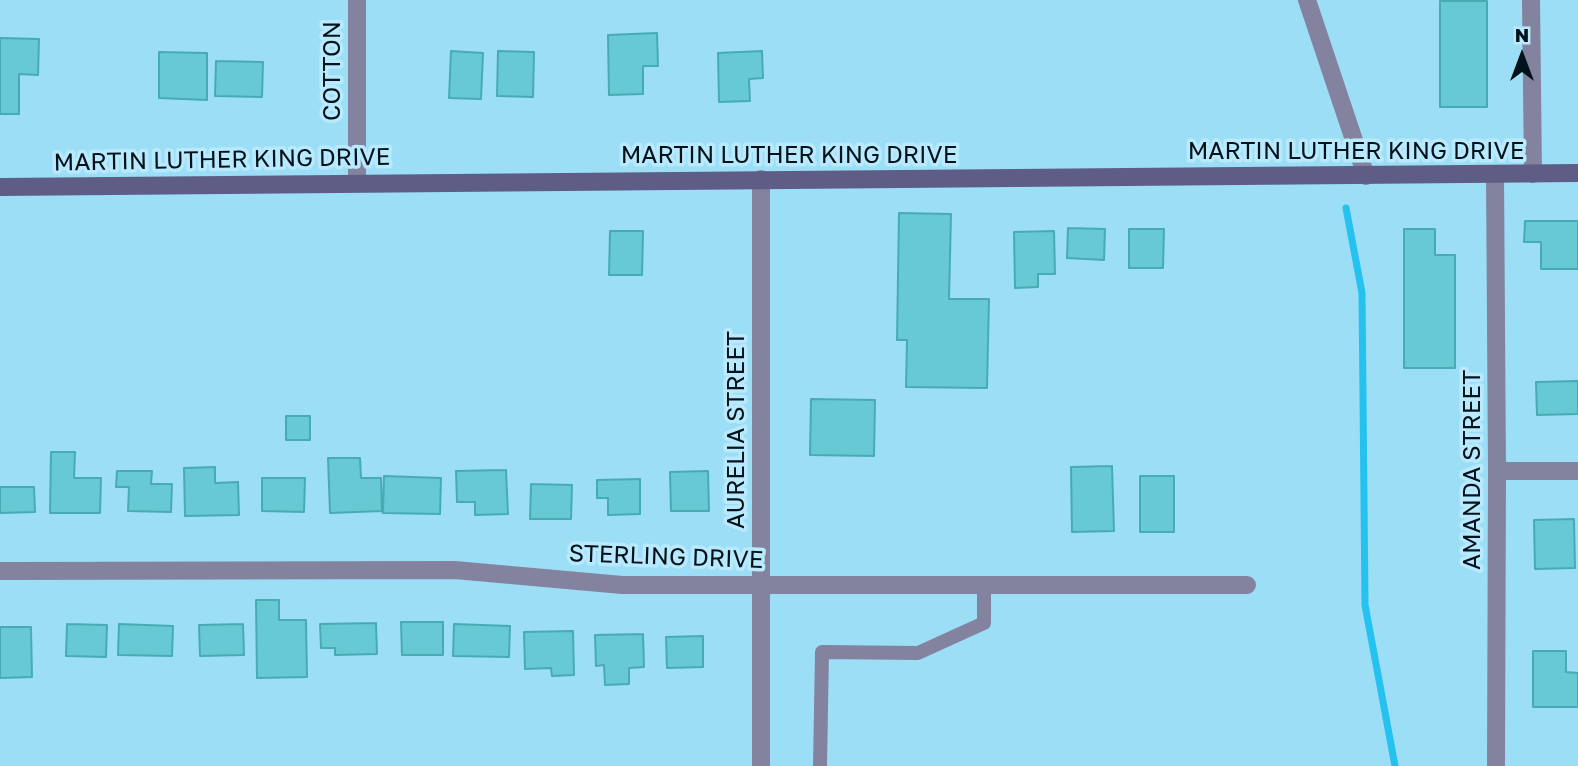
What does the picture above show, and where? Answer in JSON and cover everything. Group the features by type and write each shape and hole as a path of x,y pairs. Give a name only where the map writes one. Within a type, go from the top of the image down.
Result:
{"main road":[{"name":"MARTIN LUTHER KING DRIVE","path":"0,187 1578,173"}],"street":[{"name":"COTTON","path":"357,0 357,184"},
{"path":"1307,0 1366,176"},
{"path":"1531,0 1532,174"},
{"name":"AMANDA STREET","path":"1495,174 1496,766"},
{"name":"AURELIA STREET","path":"761,179 761,766"},
{"path":"1497,471 1578,471"},
{"name":"STERLING DRIVE","path":"0,571 455,570 622,585 1247,585"}],"lane":[{"path":"820,766 822,652 918,653 985,623 984,585"}],"building":[{"path":"1440,1 1487,1 1487,107 1440,107"},
{"path":"657,33 658,66 643,66 643,94 609,95 608,35"},
{"path":"0,38 39,39 38,75 19,74 19,114 0,114"},
{"path":"451,51 483,53 481,99 449,98"},
{"path":"498,51 534,52 533,97 497,96"},
{"path":"762,51 763,78 749,79 750,101 719,102 718,53"},
{"path":"159,52 207,53 207,100 159,98"},
{"path":"216,61 263,62 262,97 215,96"},
{"path":"899,213 951,214 949,299 989,299 987,388 906,387 907,340 897,340"},
{"path":"1525,221 1578,221 1578,269 1541,269 1541,242 1524,242"},
{"path":"1068,228 1105,229 1104,260 1067,258"},
{"path":"1129,229 1164,229 1163,268 1129,268"},
{"path":"1404,229 1435,229 1435,255 1455,255 1455,368 1404,368"},
{"path":"610,231 643,231 642,275 609,275"},
{"path":"1054,231 1055,274 1038,274 1038,287 1015,288 1014,232"},
{"path":"1578,381 1578,414 1537,415 1536,382"},
{"path":"811,399 875,400 874,456 810,455"},
{"path":"286,416 310,416 310,440 286,440"},
{"path":"51,452 75,452 74,478 101,478 100,513 50,513"},
{"path":"328,458 360,458 361,478 381,478 382,511 330,513"},
{"path":"1112,466 1114,531 1072,532 1071,467"},
{"path":"215,467 215,483 238,482 239,515 185,516 184,468"},
{"path":"506,470 508,514 475,515 475,502 457,502 456,471"},
{"path":"117,471 152,471 151,484 172,484 171,512 128,511 129,487 116,487"},
{"path":"708,471 709,511 671,511 670,472"},
{"path":"384,476 441,478 440,514 383,513"},
{"path":"1140,476 1174,476 1174,532 1140,532"},
{"path":"262,478 305,478 304,512 262,511"},
{"path":"640,479 640,514 608,515 608,498 597,498 597,480"},
{"path":"531,484 572,485 571,519 530,519"},
{"path":"0,487 34,487 35,512 0,513"},
{"path":"1574,519 1575,568 1535,569 1534,520"},
{"path":"256,600 279,600 279,620 306,620 307,677 257,678"},
{"path":"401,622 443,622 443,655 402,655"},
{"path":"376,623 377,654 335,655 335,648 321,648 320,624"},
{"path":"67,624 107,625 106,657 66,656"},
{"path":"119,624 173,626 172,656 118,655"},
{"path":"243,624 244,655 200,656 199,625"},
{"path":"454,624 510,626 509,657 453,656"},
{"path":"0,627 31,627 32,677 0,678"},
{"path":"573,631 574,675 552,676 551,668 525,669 524,632"},
{"path":"643,634 644,667 629,668 629,684 605,685 604,665 596,666 595,635"},
{"path":"703,636 703,667 667,668 666,637"},
{"path":"1533,651 1566,651 1566,672 1578,673 1578,707 1533,707"}],"waterway":[{"path":"1346,208 1362,293 1365,605 1395,766"}]}
